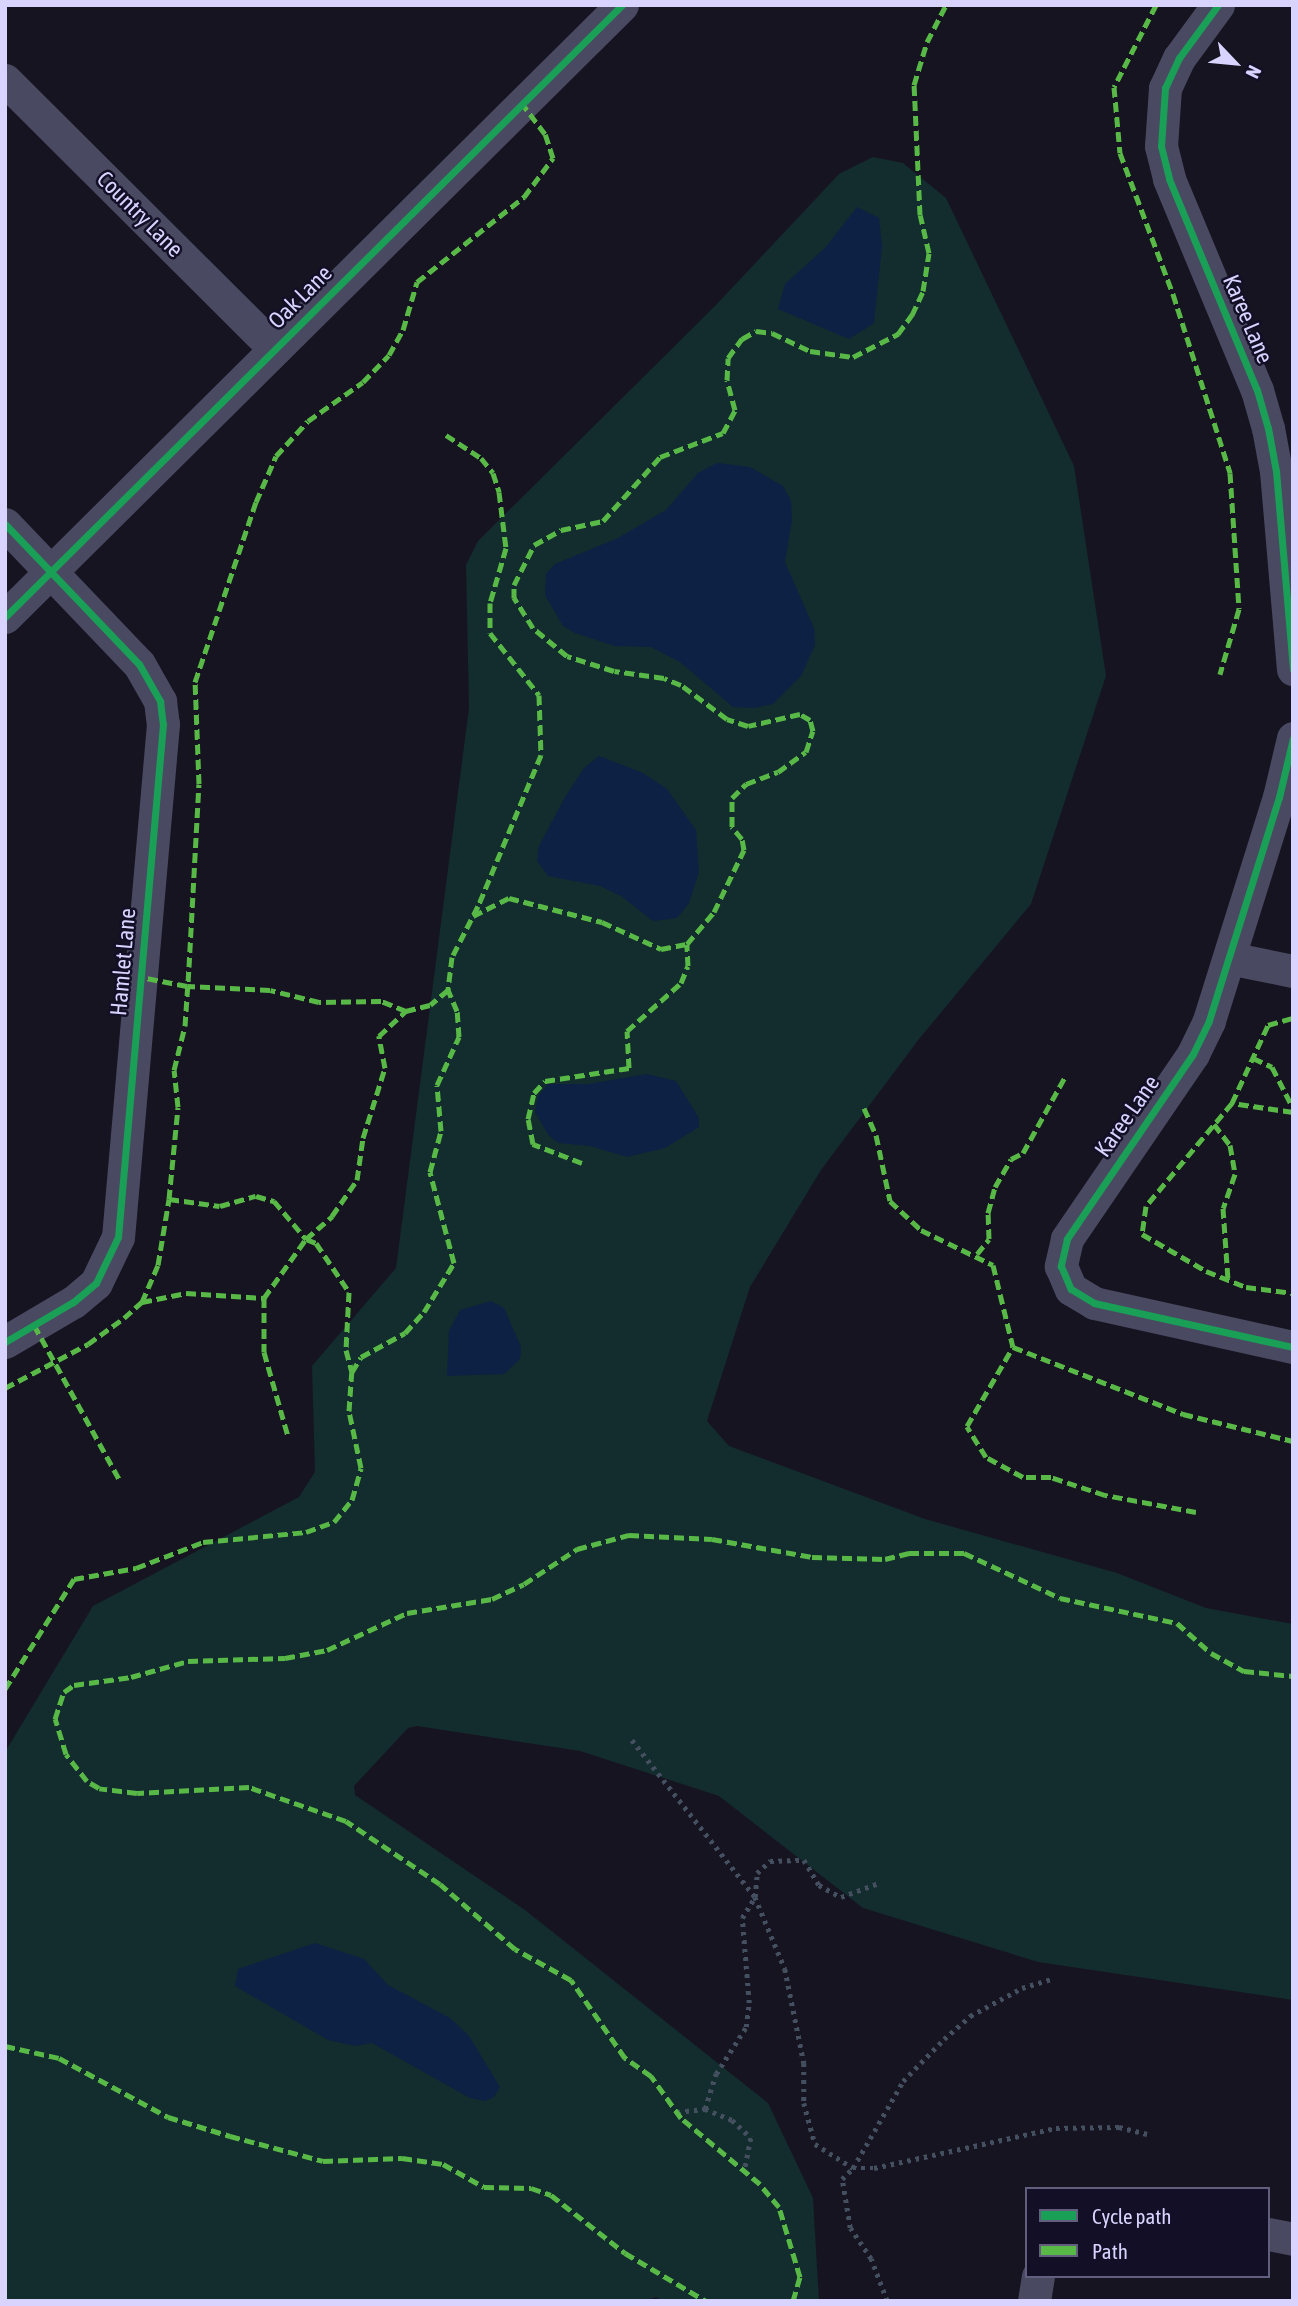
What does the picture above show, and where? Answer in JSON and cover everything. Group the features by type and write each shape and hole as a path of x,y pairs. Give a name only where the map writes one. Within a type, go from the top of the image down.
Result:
{"street":[{"name":"Oak Lane","path":"5,617 622,5"},
{"name":"Karee Lane","path":"1218,5 1179,58 1165,88 1161,146 1169,179 1257,390 1268,428 1276,471 1293,668"},
{"name":"Country Lane","path":"5,80 275,349"},
{"name":"Hamlet Lane","path":"5,524 52,570 139,664 160,701 163,724 118,1237 96,1283 73,1303 5,1342"},
{"name":"Karee Lane","path":"1293,738 1229,958 1193,1054 1080,1218 1062,1252 1061,1266 1072,1289 1094,1303 1293,1347"},
{"path":"1229,958 1293,971"},
{"path":"1270,2234 1293,2239"},
{"path":"1034,2301 1038,2278"}],"path":[{"path":"632,1740 755,1897 785,1969 804,2063 804,2103 815,2144 853,2168 874,2168 1056,2128 1119,2127 1147,2134"},
{"path":"705,2109 716,2074 746,2027 749,2003 742,1919 755,1897 757,1873 770,1861 804,1860 819,1885 841,1897 879,1883"},
{"path":"887,2301 871,2259 850,2228 842,2179 853,2168 903,2081 944,2039 970,2016 1022,1989 1052,1979"},
{"path":"677,2112 705,2109 732,2120 751,2138 745,2171"}],"green space":[{"path":"873,157 903,163 946,198 1074,466 1106,676 1031,904 919,1039 821,1170 750,1287 707,1421 729,1446 925,1519 1117,1573 1206,1608 1293,1624 1293,2000 1038,1962 863,1908 719,1796 580,1751 417,1726 408,1728 354,1786 355,1795 525,1910 768,2103 813,2198 819,2301 664,2301 656,2297 645,2301 5,2301 5,1752 93,1606 299,1497 315,1472 312,1366 396,1268 469,708 466,565 478,541 715,306 839,174"}],"water":[{"path":"857,207 879,218 882,246 874,323 849,339 778,309 785,284 825,248"},
{"path":"717,463 750,467 783,486 791,501 792,520 785,562 814,628 815,645 801,676 773,704 754,708 733,707 680,662 651,647 615,646 575,633 563,626 545,595 546,574 555,564 618,538 666,510 698,473"},
{"path":"599,756 643,773 667,789 696,830 699,872 689,903 677,918 653,921 621,896 600,886 548,876 537,861 539,846 564,799 584,768"},
{"path":"647,1074 676,1081 699,1118 699,1127 665,1148 627,1157 590,1146 559,1143 549,1136 535,1112 538,1096 548,1084 588,1084"},
{"path":"491,1301 504,1308 521,1347 520,1359 504,1374 447,1376 449,1331 460,1310"},
{"path":"315,1943 364,1959 388,1985 450,2018 469,2036 500,2087 494,2097 485,2101 470,2098 372,2043 356,2046 328,2040 235,1986 238,1969"}],"marked path":[{"path":"473,916 509,898 602,922 661,949 687,944 714,912 744,850 742,839 732,827 732,798 746,784 778,772 806,752 813,731 810,720 800,714 748,726 727,719 681,685 664,678 614,671 567,656 533,628 514,598 514,585 534,545 561,530 603,521 660,457 723,433 735,410 727,380 728,358 742,339 756,331 772,333 810,351 853,357 898,334 912,315 923,291 929,253 920,215 914,85 927,42 946,5"},
{"path":"1156,5 1114,87 1120,153 1173,294 1230,473 1239,609 1220,674"},
{"path":"5,1388 88,1344 124,1318 142,1302 158,1265 169,1199 178,1107 174,1070 185,1026 189,967 199,784 195,682 256,502 276,456 308,421 363,382 389,355 403,330 417,282 524,197 553,158 545,134 524,106"},
{"path":"446,435 481,458 493,473 499,492 506,548 490,603 490,633 539,695 541,755 478,906 452,957 448,990"},
{"path":"582,1163 533,1144 528,1119 534,1093 545,1081 629,1068 627,1031 681,983 688,966 687,944"},
{"path":"5,1689 74,1579 136,1568 203,1542 306,1532 334,1522 352,1500 361,1468 349,1411 352,1372 361,1357 405,1333 424,1312 454,1263 430,1172 441,1131 437,1085 459,1037 457,1011 448,990 430,1005 406,1011 381,1001 319,1002 270,990 187,986 141,977"},
{"path":"169,1199 220,1206 256,1196 274,1201 306,1239 332,1216 357,1180 363,1138 385,1068 379,1036 406,1011"},
{"path":"1232,1103 1268,1025 1293,1018"},
{"path":"1253,1058 1272,1067 1293,1108"},
{"path":"977,1254 989,1239 988,1213 995,1187 1011,1159 1023,1153 1066,1075"},
{"path":"1293,1112 1232,1103 1146,1206 1142,1234 1206,1271 1246,1287 1293,1293"},
{"path":"864,1108 876,1135 890,1201 921,1230 993,1265 1013,1347"},
{"path":"1214,1124 1230,1145 1235,1174 1223,1208 1228,1280"},
{"path":"264,1298 306,1239 316,1243 349,1292 346,1350 352,1372"},
{"path":"142,1302 186,1293 264,1298 264,1352 288,1436"},
{"path":"34,1325 120,1481"},
{"path":"1196,1512 1105,1495 1051,1477 1023,1477 986,1457 967,1426 1013,1347 1183,1414 1293,1441"},
{"path":"793,2301 800,2277 779,2207 760,2184 681,2118 651,2076 625,2058 571,1980 515,1949 440,1884 346,1821 249,1787 137,1793 99,1788 87,1781 66,1754 55,1719 64,1692 74,1685 131,1677 188,1661 285,1658 327,1650 407,1613 492,1599 524,1584 577,1549 629,1535 712,1539 812,1557 885,1559 909,1553 964,1553 1060,1598 1177,1623 1211,1653 1244,1671 1293,1676"},
{"path":"5,2046 59,2058 168,2117 230,2136 323,2161 402,2158 443,2164 484,2187 531,2188 551,2195 625,2253 706,2301"}],"cycle path":[{"path":"5,617 622,5"},
{"path":"1218,5 1179,58 1165,88 1161,146 1169,179 1257,390 1268,428 1276,471 1293,669"},
{"path":"5,524 139,664 160,701 163,724 118,1237 96,1283 73,1302 5,1342"},
{"path":"1293,738 1279,797 1209,1021 1193,1054 1067,1239 1061,1266 1071,1289 1094,1303 1293,1347"}]}
